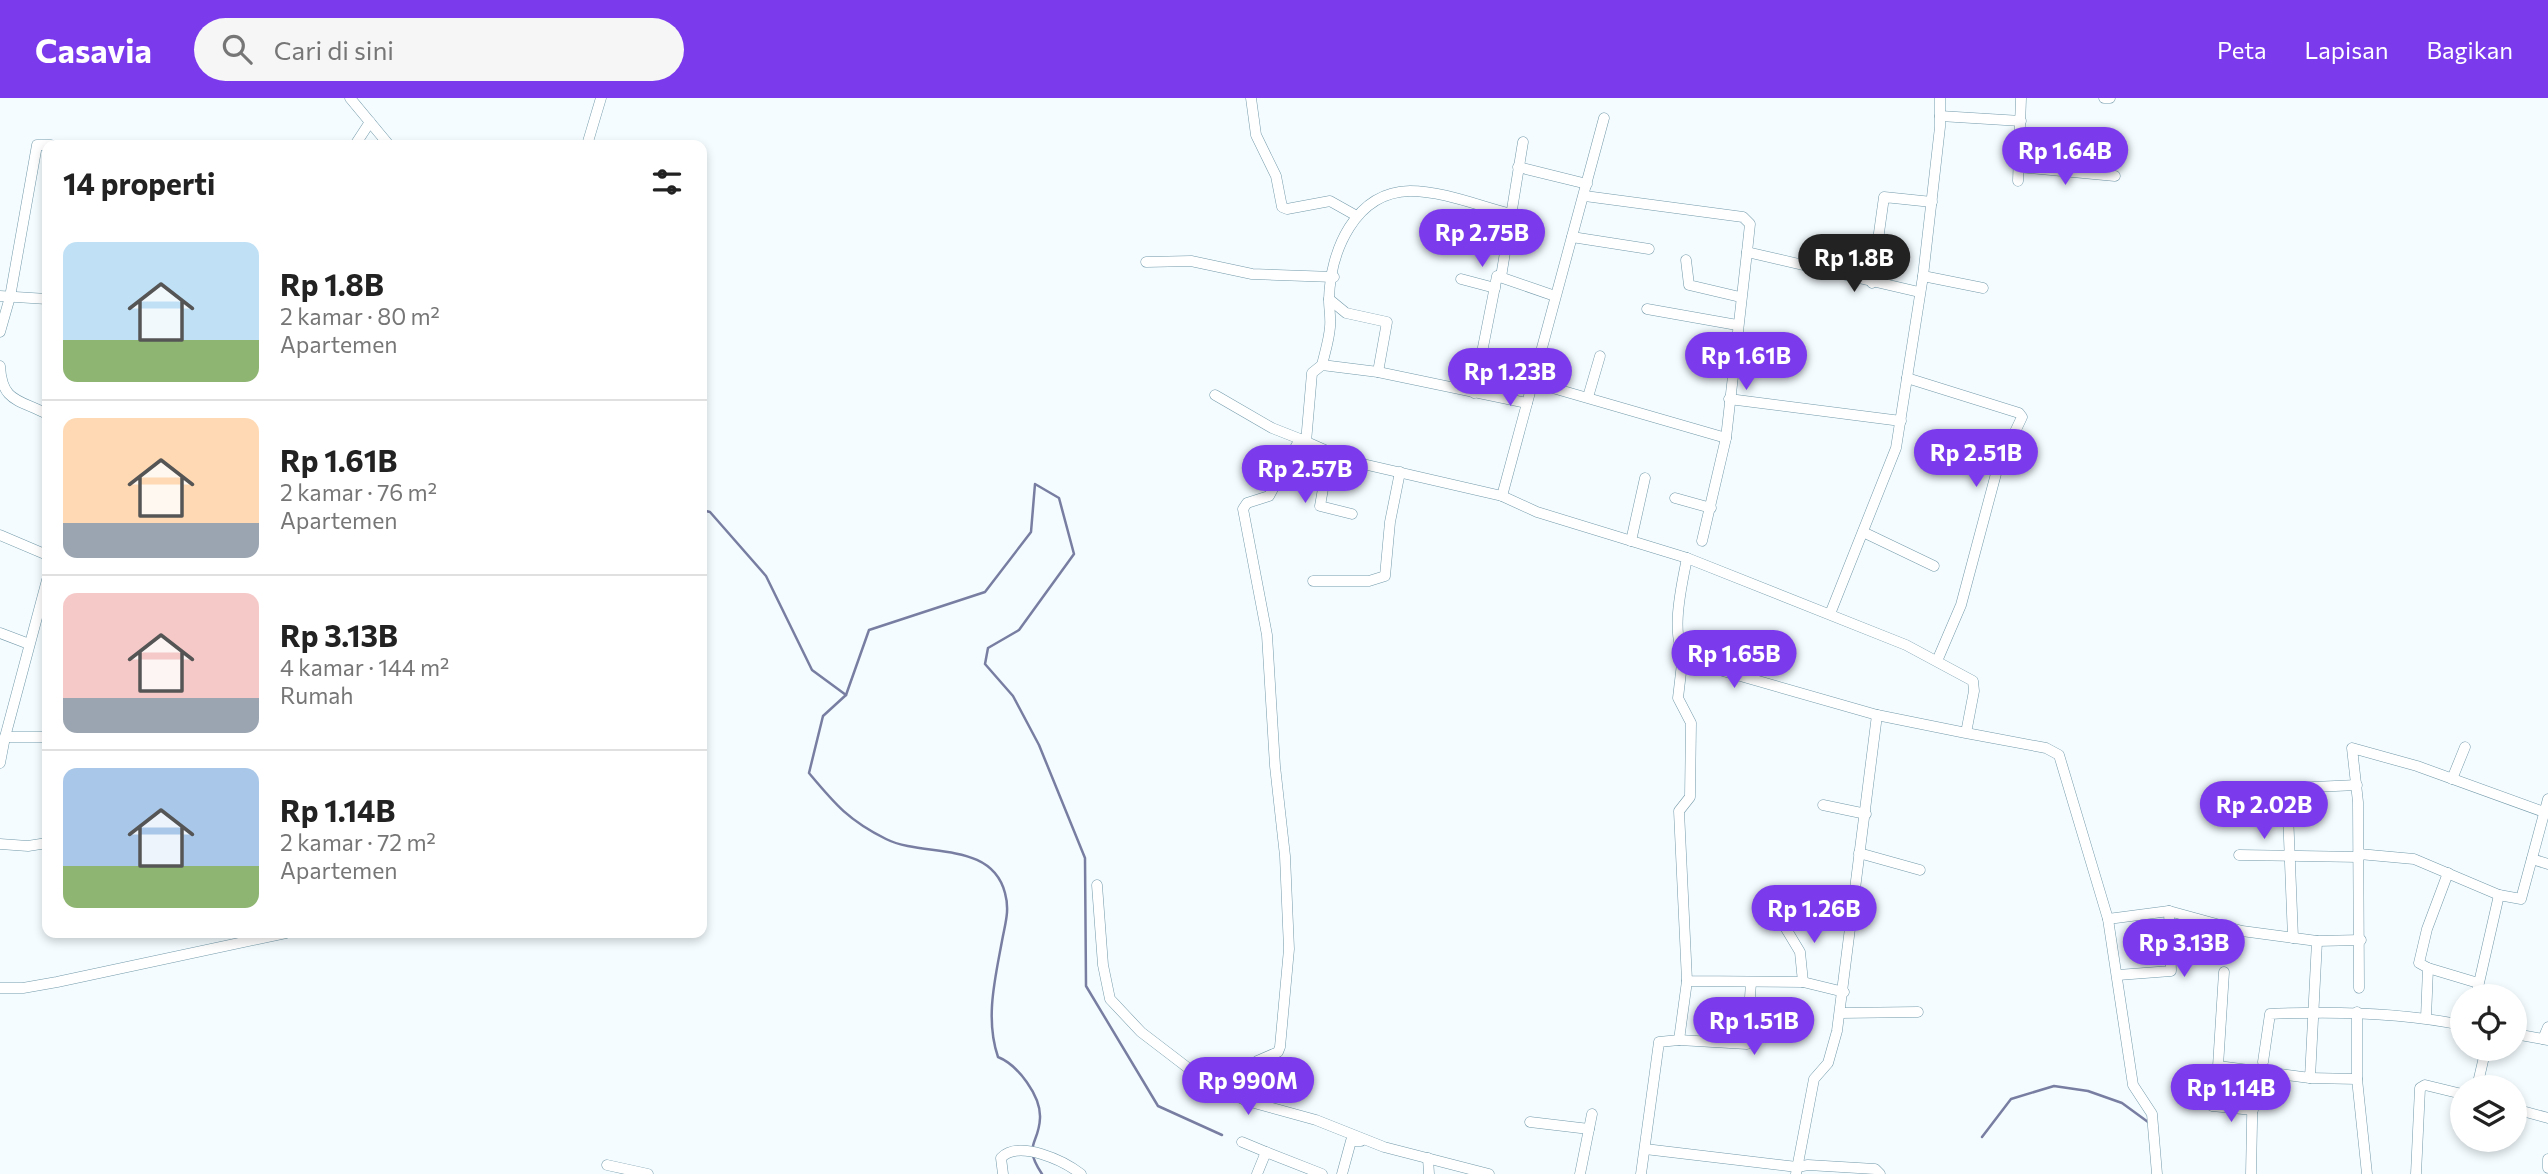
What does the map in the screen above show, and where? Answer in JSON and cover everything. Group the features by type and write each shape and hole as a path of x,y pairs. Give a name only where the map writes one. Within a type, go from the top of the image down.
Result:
{"street":[{"path":"350,98 385,140"},
{"path":"588,140 601,98"},
{"path":"1251,98 1256,135 1276,176 1282,207 1287,209 1331,201 1355,215"},
{"path":"1830,614 1896,448 1923,276 1940,98"},
{"path":"2018,181 2021,98"},
{"path":"2104,98 2110,98"},
{"path":"1940,116 2021,121"},
{"path":"1502,496 1604,118"},
{"path":"358,140 370,122"},
{"path":"1474,393 1499,277 1523,142"},
{"path":"0,332 37,145 42,145"},
{"path":"1518,167 1587,184"},
{"path":"2018,167 2115,176"},
{"path":"1247,1101 1256,1061 1278,1052 1280,1047 1289,949 1285,856 1275,766 1267,635 1243,509 1247,503 1269,496 1303,440 1312,373 1322,365 1330,327 1329,299 1340,248 1355,215 1378,198 1408,191 1510,214"},
{"path":"1585,196 1744,217 1750,224 1726,438 1702,541"},
{"path":"1872,282 1884,197 1931,202"},
{"path":"1572,237 1648,249"},
{"path":"1747,253 1919,292"},
{"path":"1686,260 1689,285 1740,297"},
{"path":"1146,262 1191,261 1252,274 1334,277"},
{"path":"1486,272 1555,296"},
{"path":"1923,276 1983,288"},
{"path":"1461,279 1495,288"},
{"path":"5,296 42,299"},
{"path":"1329,299 1346,313 1385,320 1388,324 1378,372"},
{"path":"1647,309 1737,325"},
{"path":"1588,397 1600,356"},
{"path":"1322,365 1378,372 1527,403"},
{"path":"0,366 1,383 6,393 42,411"},
{"path":"1907,378 2019,413 2022,417 1997,470 1962,605 1937,661"},
{"path":"1532,382 1588,397 1658,421 1726,438"},
{"path":"1215,395 1272,428 1329,454 1502,496 1537,512 1687,558 1830,614 1937,661 1973,681 1974,691 1966,733"},
{"path":"1729,399 1901,421"},
{"path":"1329,454 1320,506 1352,514"},
{"path":"1313,581 1368,581 1385,576 1390,522 1400,472"},
{"path":"1631,541 1645,478"},
{"path":"1675,498 1711,508"},
{"path":"1863,532 1934,566"},
{"path":"0,536 42,553"},
{"path":"1679,1040 1687,981 1679,811 1690,797 1691,723 1678,698 1683,655 1677,614 1687,558"},
{"path":"0,763 42,598"},
{"path":"0,633 29,644"},
{"path":"1683,655 1691,662 1877,715 2046,748 2059,755 2108,919 2133,1085 2152,1114 2157,1174"},
{"path":"1796,1171 1814,1079 1828,1063 1834,1048 1844,992 1877,715"},
{"path":"5,737 42,737"},
{"path":"2452,779 2465,747"},
{"path":"2239,855 2359,855 2410,858 2499,895 2522,899 2547,805 2352,748 2357,785 2359,855 2361,940 2359,988"},
{"path":"2236,797 2287,788 2357,785"},
{"path":"2287,788 2293,938"},
{"path":"1823,804 1866,814"},
{"path":"0,844 28,846 42,844"},
{"path":"1859,853 1920,870"},
{"path":"2532,859 2548,864"},
{"path":"2448,873 2427,929 2420,965 2478,983 2499,895"},
{"path":"1097,885 1103,965 1111,999 1141,1032 1205,1081 1247,1101 1316,1121 1369,1143"},
{"path":"2108,919 2169,911 2242,931 2317,941 2361,940"},
{"path":"2118,975 2171,971 2169,911"},
{"path":"1782,922 1800,952 1803,982"},
{"path":"0,988 23,988 57,982 263,938"},
{"path":"2310,1079 2317,941"},
{"path":"2426,1018 2428,968"},
{"path":"2224,972 2216,1063 2221,1068 2310,1079 2357,1079"},
{"path":"1687,981 1803,982 1844,992"},
{"path":"1641,1174 1660,1041 1746,1044 1751,982"},
{"path":"1840,1013 1917,1012"},
{"path":"2357,1012 2357,1079 2367,1174"},
{"path":"2263,1062 2269,1014 2357,1012 2450,1023"},
{"path":"2527,1036 2545,1040 2548,1027"},
{"path":"2251,1174 2253,1071"},
{"path":"2416,1174 2420,1088 2424,1085 2450,1091"},
{"path":"2212,1106 2253,1111"},
{"path":"2527,1112 2548,1118"},
{"path":"1580,1174 1592,1114"},
{"path":"1530,1122 1589,1129"},
{"path":"1342,1173 1351,1141 1369,1143 1489,1174"},
{"path":"1242,1142 1322,1174"},
{"path":"1644,1149 1796,1171 1808,1165 1875,1169 1880,1174"},
{"path":"1257,1174 1266,1152"},
{"path":"1003,1174 1001,1158 1008,1153 1036,1153 1057,1158 1081,1174"},
{"path":"1428,1158 1429,1174"},
{"path":"2548,1159 2548,1168"},
{"path":"607,1165 648,1174"}],"waterway":[{"path":"707,511 766,576 812,670 846,695 869,630 985,592 1031,532 1035,484 1059,498 1074,554 1019,630 988,648 985,664 1013,696 1039,745 1085,858 1086,986 1158,1106 1222,1135"},
{"path":"846,695 823,716 809,773 843,810 873,832 901,845 971,858 986,865 997,876 1005,893 1007,917 994,984 992,1028 998,1057 1020,1074 1037,1100 1040,1118 1032,1150 1042,1174"},
{"path":"1982,1137 2011,1099 2054,1086 2088,1091 2122,1103 2148,1122"}]}
